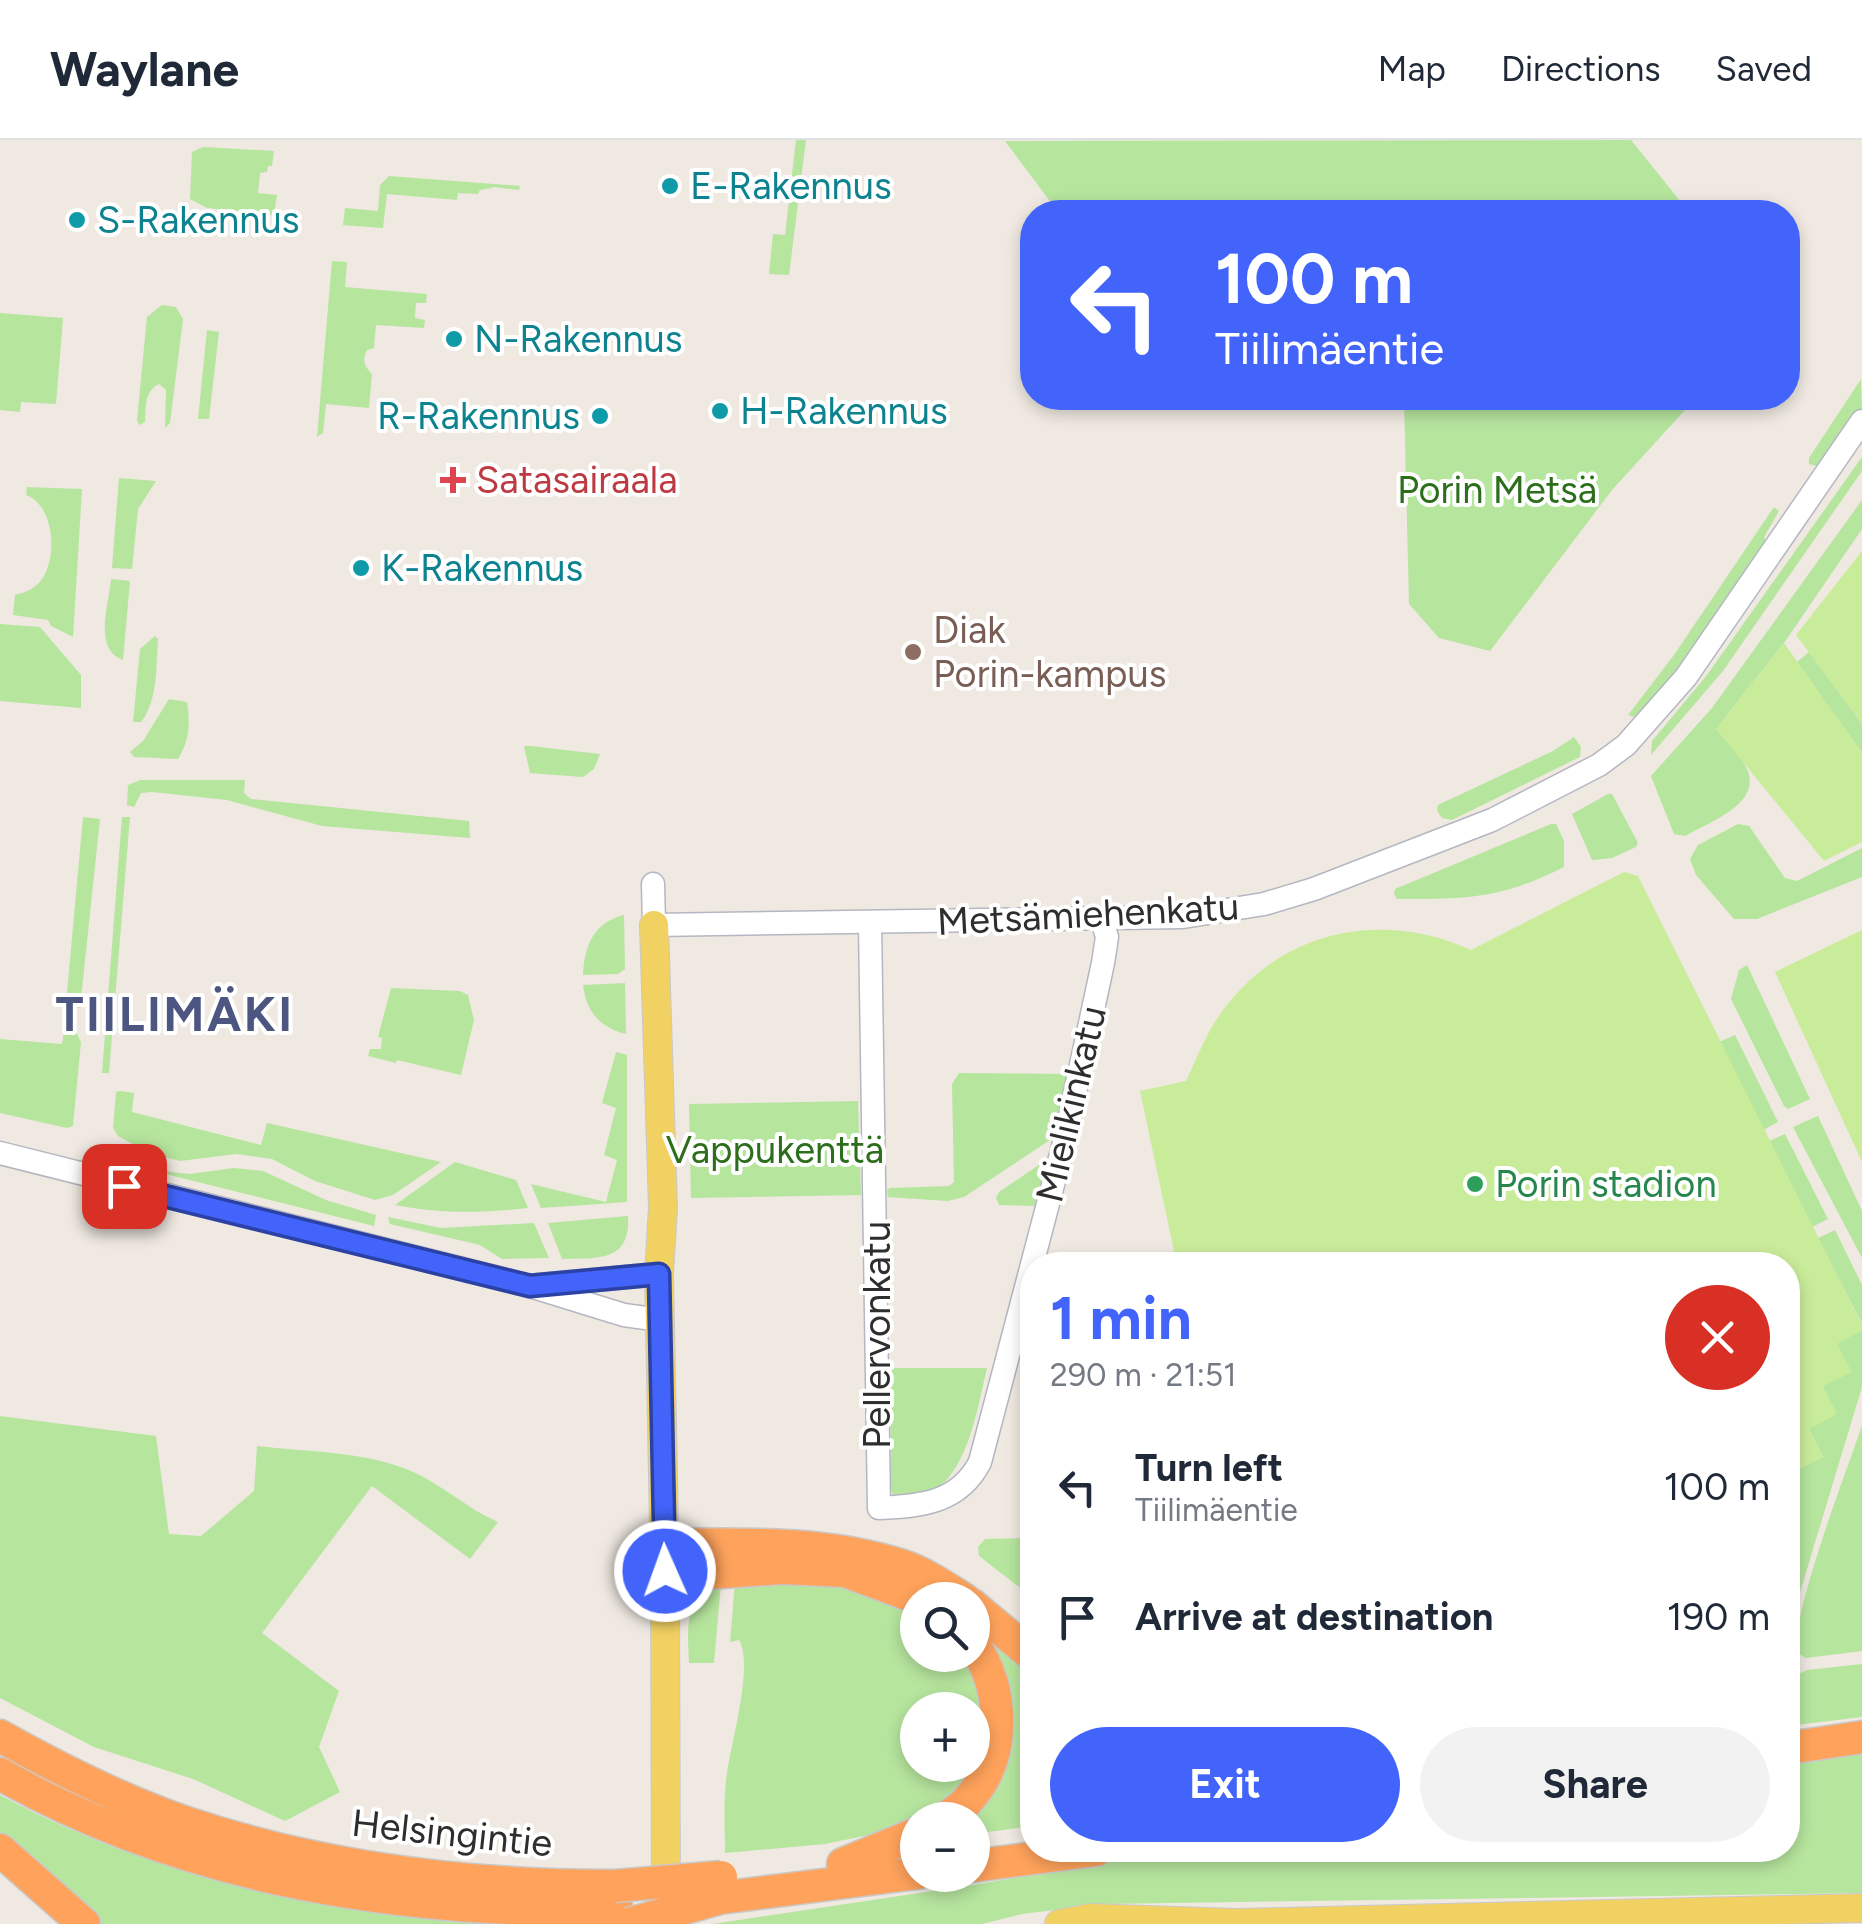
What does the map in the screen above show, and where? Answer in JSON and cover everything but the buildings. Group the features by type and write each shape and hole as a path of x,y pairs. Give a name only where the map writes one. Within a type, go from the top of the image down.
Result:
{"highway":[{"path":"665,1560 782,1545 846,1552 906,1567 932,1582"},
{"path":"665,1560 845,1572 900,1592"},
{"path":"990,1620 1020,1644"},
{"path":"966,1802 984,1775 998,1726 998,1702 989,1672"},
{"name":"Helsingintie","path":"0,1736 106,1790 169,1816 274,1848 360,1866 536,1886 620,1906"},
{"path":"1800,1746 1862,1737"},
{"name":"Helsingintie","path":"0,1774 90,1820 173,1850 266,1876 457,1907 536,1911 620,1906 900,1856"},
{"path":"843,1864 900,1840"},
{"path":"990,1845 1020,1841"},
{"path":"0,1850 84,1924"},
{"path":"990,1864 1020,1860"},
{"name":"Helsingintie","path":"720,1887 900,1873"}],"main road":[{"path":"654,925 663,1208 659,1274 666,1924"},
{"path":"1059,1924 1090,1918 1236,1923 1862,1908"},
{"path":"1225,1924 1236,1923"}],"street":[{"name":"Metsämiehenkatu","path":"654,925 1102,920 1202,914 1264,904 1314,890 1492,820 1599,765 1626,745 1686,676 1862,421"},
{"path":"653,884 654,925"},
{"name":"Mielikinkatu","path":"1035,1252 1065,1139 1102,964 1107,937 1102,920"},
{"name":"Pellervonkatu","path":"870,923 879,1508"},
{"path":"0,1154 530,1286 624,1315 660,1320"},
{"path":"530,1286 659,1274"},
{"name":"Mielikinkatu","path":"879,1508 937,1501 971,1479 980,1462 1020,1310"}],"green space":[{"path":"796,140 806,140 789,275 769,274 773,234 785,235"},
{"path":"1631,140 1679,200 1049,200 1005,141"},
{"path":"203,147 274,151 272,166 260,173 258,193 277,195 274,215 207,208 190,199 192,152"},
{"path":"389,176 520,186 519,190 495,187 478,194 458,193 457,200 387,194 383,228 343,225 345,208 378,211 380,185"},
{"path":"332,261 347,262 345,287 427,294 426,303 416,303 415,318 425,320 424,328 376,325 374,348 367,350 364,360 372,374 369,408 326,404 323,433 317,437"},
{"path":"162,305 176,307 183,319 170,423 165,428 166,390 159,384 148,395 145,422 139,425 137,420 147,317"},
{"path":"0,313 63,318 56,404 21,402 20,412 0,410"},
{"path":"207,330 219,332 209,419 198,419"},
{"path":"1861,379 1862,410 1821,467 1809,464 1809,458"},
{"name":"Porin Metsä","path":"1404,410 1685,410 1612,490 1490,651 1439,638 1409,604"},
{"path":"1862,457 1862,471 1723,671 1651,755 1652,741 1707,675"},
{"path":"119,478 156,481 138,509 132,569 112,568"},
{"path":"27,487 82,489 73,637 51,626 48,620 13,615 15,595 39,582 50,558 48,520 43,509 26,495"},
{"path":"1862,500 1862,529 1784,643 1716,729 1743,762 1750,780 1748,791 1720,818 1685,836 1674,834 1651,776 1712,708"},
{"path":"1774,507 1779,511 1764,537 1768,545 1681,666 1635,717 1628,715 1674,655"},
{"path":"1862,551 1862,724 1796,635"},
{"path":"111,579 130,581 123,660 108,646 105,636"},
{"path":"0,624 40,627 81,675 81,708 0,701"},
{"path":"155,636 158,639 153,693 141,722 133,722 140,649"},
{"path":"1784,643 1862,753 1862,842 1824,861 1716,729"},
{"path":"1809,652 1862,724 1862,753 1797,662"},
{"path":"169,699 187,702 188,731 178,759 134,757 130,752 143,741"},
{"path":"1574,737 1581,747 1580,757 1452,820 1442,818 1437,811 1438,805 1553,751"},
{"path":"524,746 600,754 594,769 583,777 530,773"},
{"path":"140,780 245,780 244,793 251,799 469,821 470,838 322,826 227,800 152,792 141,793 134,807 127,805 128,785"},
{"path":"1612,794 1638,843 1612,858 1592,860 1572,814"},
{"path":"83,817 100,819 80,1008 66,1004"},
{"path":"122,817 130,817 109,1073 102,1073"},
{"path":"1556,824 1564,841 1564,867 1541,878 1483,895 1397,899 1394,894 1395,889"},
{"path":"1738,824 1749,826 1785,878 1797,881 1862,848 1862,877 1757,919 1734,919 1696,875 1690,859 1698,845"},
{"name":"Porin stadion","path":"1624,872 1638,876 1862,1325 1862,1330 1837,1344 1852,1372 1823,1386 1837,1414 1809,1429 1823,1457 1800,1468 1800,1252 1174,1252 1140,1091 1186,1081 1213,1025 1237,994 1264,968 1295,950 1328,937 1363,931 1399,931 1435,937 1471,950"},
{"path":"624,915 625,969 618,974 583,975 586,954 598,929"},
{"path":"1862,930 1862,1162 1775,972"},
{"path":"1747,965 1810,1099 1788,1109 1731,999 1739,970"},
{"path":"625,983 626,1034 596,1017 587,1003 583,985"},
{"path":"391,988 460,991 468,995 474,1020 461,1075 368,1056 370,1049 381,1049 382,1038 378,1037"},
{"path":"64,1031 76,1032 81,1042 73,1126 67,1128 0,1113 0,1039 62,1044"},
{"path":"1735,1035 1778,1122 1763,1130 1719,1042"},
{"path":"616,1052 627,1055 627,1202 541,1208 531,1184 606,1202 617,1160 604,1155 616,1108 602,1103"},
{"path":"959,1073 1067,1074 1053,1138 964,1197 948,1201 888,1197 890,1188 949,1186 954,1182 952,1084"},
{"path":"116,1092 134,1093 132,1112 261,1145 267,1123 441,1162 393,1195 375,1200 315,1181 272,1159 237,1154 180,1161 149,1153 118,1136 113,1128"},
{"name":"Vappukenttä","path":"858,1101 861,1195 691,1198 689,1104"},
{"path":"1818,1116 1862,1211 1862,1258 1793,1127"},
{"path":"1785,1134 1828,1219 1812,1227 1769,1141"},
{"path":"114,1150 171,1172 190,1174 234,1168 263,1171 326,1200 376,1215 374,1226 125,1164 116,1160"},
{"path":"1049,1158 1037,1206 999,1205 999,1192"},
{"path":"455,1162 516,1180 528,1208 462,1212 395,1205"},
{"path":"628,1216 624,1242 609,1255 599,1257 562,1259 548,1223"},
{"path":"388,1217 441,1228 534,1223 549,1258 502,1259 480,1245 390,1224"},
{"path":"1835,1230 1862,1285 1862,1324 1818,1238"},
{"path":"1862,1330 1862,1387 1800,1592 1800,1468 1823,1457 1809,1429 1837,1343"},
{"path":"890,1368 987,1368 962,1456 936,1490 917,1497 893,1495 891,1488"},
{"path":"0,1416 156,1436 169,1534 201,1536 254,1491 257,1446 393,1464 422,1476 498,1522 470,1559 372,1486 262,1633 339,1691 319,1747 340,1792 285,1821 193,1779 94,1747 0,1698"},
{"path":"1862,1425 1862,1651 1806,1658 1800,1655 1800,1618"},
{"path":"1020,1538 1020,1588 979,1556 978,1547 985,1539"},
{"path":"809,1579 872,1589 900,1600 900,1672 978,1672 987,1692 900,1692 900,1782 963,1782 946,1802 900,1802 898,1829 825,1844 725,1853 726,1783 744,1667 739,1640 730,1642 735,1582"},
{"path":"721,1584 714,1663 689,1663 688,1626 693,1607"},
{"path":"990,1635 1020,1659 1020,1828 990,1832 990,1802 976,1802 1012,1737 1014,1707 1007,1678 990,1644"},
{"path":"1862,1664 1862,1717 1800,1725 1800,1673"},
{"path":"1862,1750 1862,1893 1105,1904 1022,1914 982,1924 712,1924 926,1892 990,1892 990,1882 1106,1862 1800,1862 1800,1759"},
{"path":"0,1795 132,1854 267,1891 406,1913 549,1924 99,1924 0,1836"}],"place":[{"name":"E-Rakennus","path":"670,186"},
{"name":"S-Rakennus","path":"77,220"},
{"name":"N-Rakennus","path":"454,339"},
{"name":"H-Rakennus","path":"720,411"},
{"name":"R-Rakennus","path":"600,416"},
{"name":"Satasairaala","path":"453,480"},
{"name":"K-Rakennus","path":"361,568"},
{"name":"Diak Porin-kampus","path":"913,652"},
{"name":"Porin stadion","path":"1475,1184"}],"district":[{"name":"TIILIMÄKI","path":"175,1014"}],"route":[{"path":"124,1186 530,1286 659,1274 665,1571"}]}
